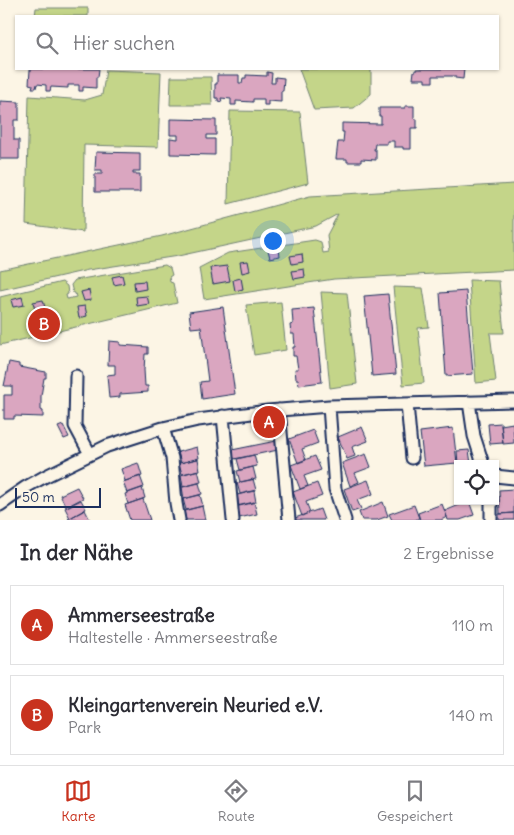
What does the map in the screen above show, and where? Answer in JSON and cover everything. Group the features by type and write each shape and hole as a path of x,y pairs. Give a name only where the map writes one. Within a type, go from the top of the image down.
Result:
{"street":[{"path":"76,376 75,426 90,454"},
{"path":"0,505 32,484 107,446 163,428 198,420 329,406 514,401"},
{"path":"469,402 474,436 482,460"},
{"path":"407,404 412,458"},
{"path":"329,406 336,489 345,520"},
{"path":"279,410 289,520"},
{"path":"223,416 234,520"},
{"path":"163,428 172,458 179,520"},
{"path":"499,476 514,478"},
{"path":"491,505 491,520"}],"green space":[{"path":"36,8 88,8 88,15 35,15"},
{"path":"106,70 161,72 158,147 84,145 83,232 26,224 29,96 85,100 102,95"},
{"path":"299,70 371,70 371,94 354,108 314,110"},
{"path":"171,77 211,77 212,105 170,105"},
{"path":"230,111 300,112 308,183 228,204"},
{"path":"514,184 514,270 334,279 204,299 199,268 228,253 315,240 321,242 323,253 329,252 327,235 338,214 316,226 178,256 88,270 0,290 0,270 162,236 310,196"},
{"path":"165,265 170,268 172,275 169,277 170,282 173,283 177,303 0,345 0,297 62,282 67,286 67,299 76,297 71,285 75,280"},
{"path":"469,280 499,281 504,333 490,333 496,381 476,383"},
{"path":"393,287 423,288 429,327 418,328 424,383 403,385"},
{"path":"321,292 347,293 357,384 330,388"},
{"path":"281,302 286,350 254,355 246,305"}],"building":[{"path":"30,70 99,70 98,77 96,77 96,88 83,87 83,91 79,91 79,85 68,85 68,88 51,87 50,91 46,91 46,85 37,84 36,88 32,88 33,85 29,84"},
{"path":"464,70 463,79 455,78 455,76 433,76 433,82 425,82 425,79 413,79 414,71"},
{"path":"267,72 272,73 271,83 275,83 275,77 284,78 281,102 268,101 268,105 264,105 264,99 253,99 253,102 236,101 236,105 231,105 231,99 221,98 222,102 215,98 217,75 239,75 239,83 242,83 246,75 267,76"},
{"path":"0,101 19,102 19,120 14,120 14,140 19,140 19,159 0,159"},
{"path":"405,106 414,106 414,119 417,119 417,128 411,128 411,149 394,147 394,141 387,141 387,144 375,144 376,160 361,159 361,162 347,162 347,159 336,159 338,142 343,142 344,132 342,132 342,123 381,124 379,108 405,108"},
{"path":"170,119 216,120 216,135 207,135 207,139 215,139 215,155 170,154 170,138 178,139 178,135 170,135"},
{"path":"96,152 140,153 140,171 133,171 133,174 140,174 140,192 95,192 95,174 102,174 102,170 95,170"},
{"path":"279,248 280,256 270,258 268,250"},
{"path":"302,254 303,262 292,264 290,256"},
{"path":"248,261 250,271 242,273 240,262"},
{"path":"227,266 230,281 213,284 210,268"},
{"path":"304,269 305,277 294,279 292,271"},
{"path":"122,275 124,283 114,285 112,277"},
{"path":"241,278 243,289 235,291 233,280"},
{"path":"145,281 146,289 135,291 134,282"},
{"path":"89,290 91,300 84,301 81,292"},
{"path":"466,291 473,374 446,376 440,293"},
{"path":"388,294 396,374 372,376 364,296"},
{"path":"147,296 149,304 137,306 136,297"},
{"path":"22,297 24,305 13,307 11,300"},
{"path":"43,300 45,308 35,310 33,302"},
{"path":"85,306 87,316 79,318 77,307"},
{"path":"223,307 235,394 202,399 200,382 208,381 201,327 191,328 189,312"},
{"path":"314,308 322,382 299,385 298,379 296,379 295,369 298,369 296,356 293,356 293,347 295,347 294,334 291,334 290,325 293,324 292,310"},
{"path":"47,315 49,323 38,326 36,317"},
{"path":"109,341 120,342 120,345 148,347 148,354 145,354 144,370 145,386 148,386 148,392 120,394 120,397 109,398 107,375 115,374 115,365 108,365"},
{"path":"9,362 19,364 19,367 46,372 41,396 43,417 14,416 14,419 4,419 4,395 12,395 12,386 4,386"},
{"path":"501,423 503,443 490,444 488,424"},
{"path":"513,423 514,443 503,444 501,425"},
{"path":"63,425 69,437 64,439 58,427"},
{"path":"362,427 368,441 352,447 355,456 347,459 338,437"},
{"path":"453,428 457,460 454,460 454,463 424,466 420,432"},
{"path":"313,430 318,443 302,449 306,460 298,463 289,439"},
{"path":"276,441 278,450 234,459 232,450"},
{"path":"197,447 199,458 181,463 178,452"},
{"path":"469,450 470,460 458,460 457,451"},
{"path":"366,454 371,467 355,473 359,482 350,486 342,463"},
{"path":"254,455 257,466 240,470 237,459"},
{"path":"315,456 321,470 304,476 308,486 300,489 291,465"},
{"path":"198,459 200,470 182,474 179,463"},
{"path":"138,463 142,476 125,481 121,469"},
{"path":"253,467 256,479 240,482 237,471"},
{"path":"198,470 201,482 183,487 181,475"},
{"path":"140,476 144,487 127,493 123,482"},
{"path":"253,479 256,490 240,494 237,483"},
{"path":"368,480 373,494 357,500 361,509 352,512 344,489"},
{"path":"199,483 202,494 184,499 182,487"},
{"path":"317,483 322,496 306,502 310,512 302,516 293,492"},
{"path":"77,487 83,498 66,507 60,495"},
{"path":"142,488 145,498 128,504 125,494"},
{"path":"514,489 514,513 500,514 499,490"},
{"path":"254,491 256,502 239,506 237,495"},
{"path":"200,495 203,506 186,510 183,499"},
{"path":"143,499 150,520 130,520 125,505"},
{"path":"81,500 86,509 70,518 65,508"},
{"path":"254,502 257,514 239,518 237,506"},
{"path":"383,502 388,516 377,520 362,520 359,512"},
{"path":"442,504 447,517 441,520 420,520 418,513"},
{"path":"414,505 419,518 415,520 392,520 389,514"},
{"path":"459,505 470,505 474,515 460,520 448,520 445,511"},
{"path":"202,506 205,520 186,520 184,511"},
{"path":"320,509 324,520 296,520 295,518"},
{"path":"85,510 90,520 68,519"},
{"path":"514,513 514,520 499,520 499,514"}],"place":[{"name":"Kleingartenverein Neuried e.V.","path":"44,324"},
{"name":"Ammerseestraße","path":"269,422"}]}
